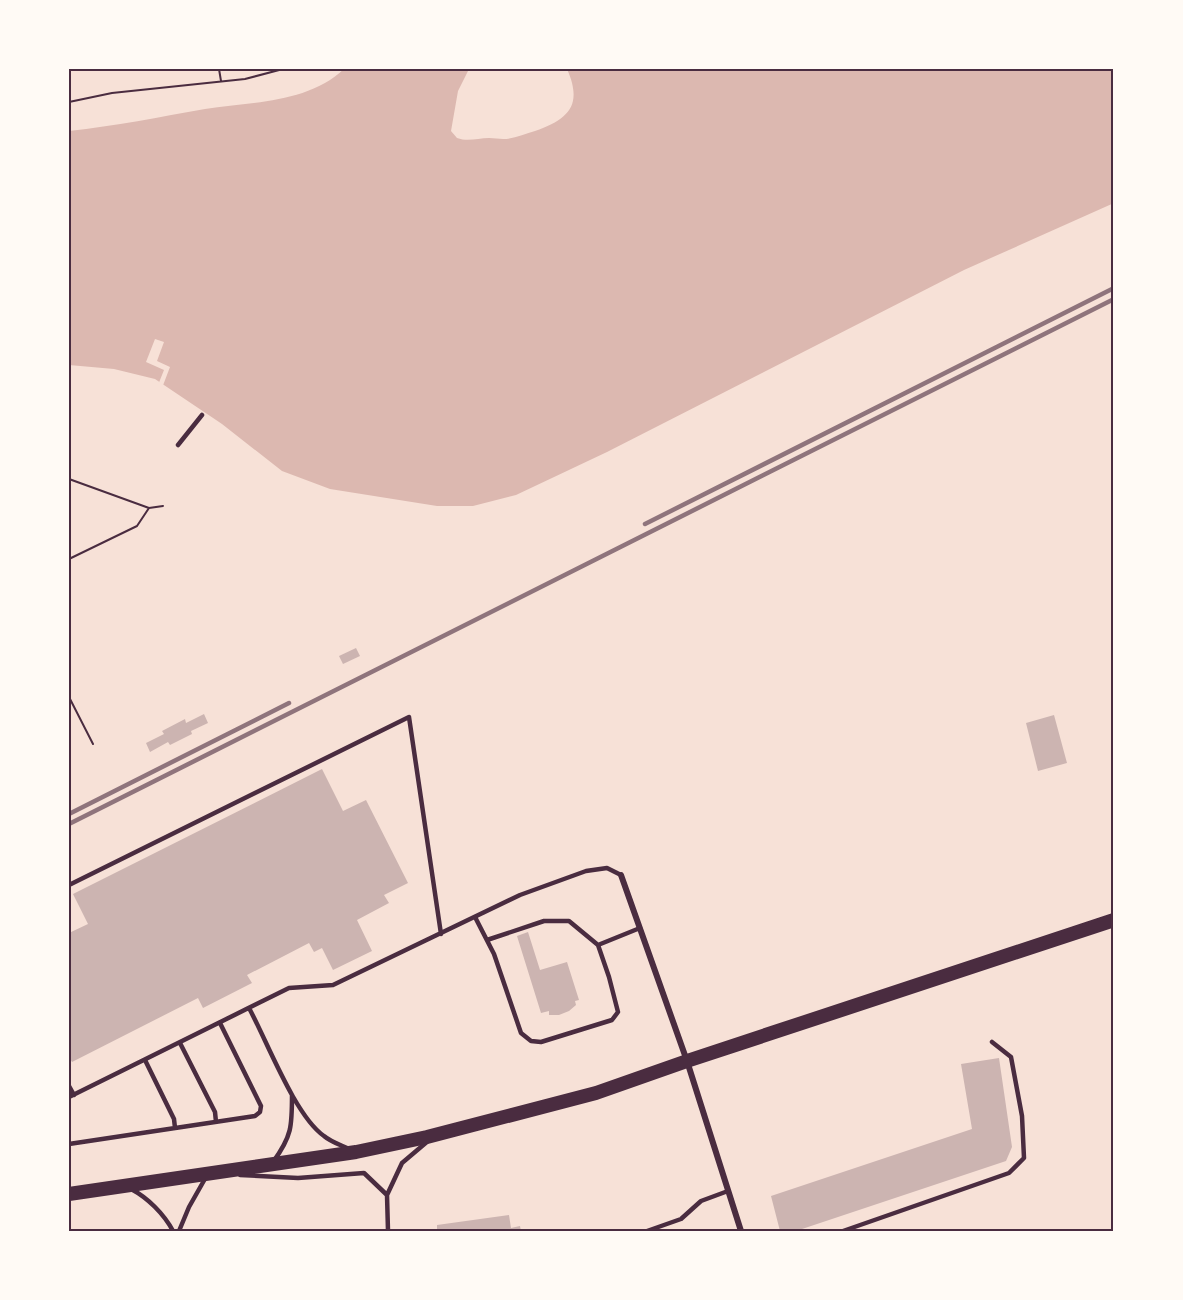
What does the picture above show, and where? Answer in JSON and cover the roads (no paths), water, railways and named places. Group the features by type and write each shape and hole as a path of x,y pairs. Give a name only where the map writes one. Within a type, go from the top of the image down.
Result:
{"main road":[{"path":"69,1194 270,1166 434,1136 596,1093 1114,920"}],"street":[{"path":"621,875 687,1061 741,1231"}],"lane":[{"path":"178,445 202,415"},
{"path":"69,885 409,717 441,934"},
{"path":"69,1086 71,1096 289,988 333,985 520,895 586,871 608,868 621,875"},
{"path":"475,917 494,954 521,1033 531,1041 541,1042 612,1020 618,1012 598,945 569,921 544,921 487,940"},
{"path":"598,945 640,928"},
{"path":"249,1008 292,1095 312,1125 324,1137 356,1152"},
{"path":"69,1144 255,1116 260,1112 261,1106 220,1023"},
{"path":"843,1231 1009,1173 1024,1158 1022,1116 1011,1057 992,1042"},
{"path":"180,1043 215,1113 216,1122"},
{"path":"145,1060 174,1119 175,1128"},
{"path":"270,1166 284,1146 292,1125 292,1095"},
{"path":"388,1231 387,1195 402,1162 434,1136"},
{"path":"179,1231 189,1207 210,1174 298,1178 364,1173 387,1195"},
{"path":"126,1186 138,1192 154,1206 168,1220 173,1231"},
{"path":"647,1231 681,1219 701,1201 728,1191"}],"railway":[{"path":"645,524 1114,288"},
{"path":"69,824 1114,299"},
{"path":"69,814 289,703"}]}
